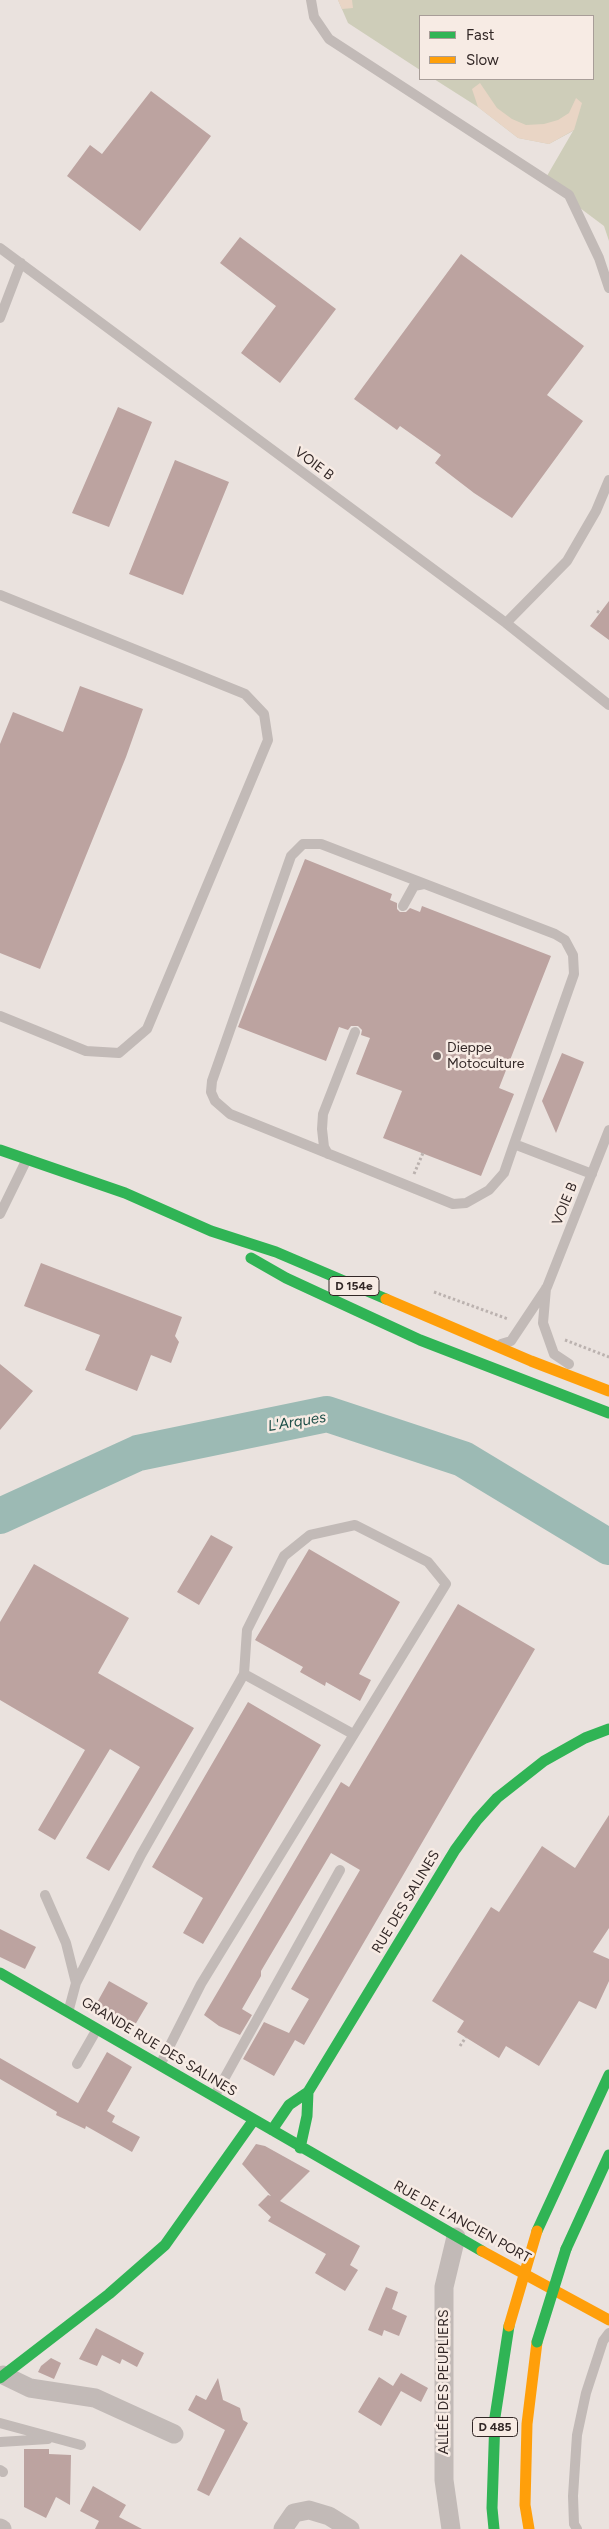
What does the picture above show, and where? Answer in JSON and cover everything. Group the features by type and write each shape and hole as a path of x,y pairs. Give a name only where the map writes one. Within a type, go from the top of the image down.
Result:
{"main road":[{"name":"D 154e","path":"0,1150 26,1161 126,1193 211,1231 276,1252 495,1346 609,1391"},
{"name":"D 154e","path":"211,1231 248,1256 286,1278 420,1340 609,1414"},
{"name":"RUE DES SALINES","path":"300,2148 307,2116 308,2092 450,1858 476,1820 497,1798 544,1761 586,1738 609,1729"},
{"name":"GRANDE RUE DES SALINES","path":"3,1981 69,2010 300,2148"},
{"name":"D 485","path":"494,2529 492,2508 495,2417 509,2326 537,2231 609,2075"},
{"path":"272,2130 289,2105 308,2092"},
{"path":"2,2376 109,2294 166,2245 253,2120"},
{"name":"RUE DE L'ANCIEN PORT","path":"300,2148 456,2237 609,2320"},
{"name":"D 485","path":"529,2529 525,2505 527,2424 537,2342 566,2249 609,2155"}],"street":[{"name":"ALLÉE DES PEUPLIERS","path":"451,2529 444,2480 444,2287 456,2237"},
{"path":"2,2376 30,2388 94,2398 174,2434"},
{"path":"283,2529 294,2513 309,2510 329,2516 350,2529"}],"lane":[{"path":"311,0 314,17 329,38 568,195 599,258 609,288"},
{"name":"VOIE B","path":"0,248 506,624 609,705"},
{"path":"0,318 21,264"},
{"path":"506,624 567,561 596,511 609,480"},
{"path":"0,596 245,694 264,714 268,740 147,1029 119,1053 86,1051 0,1016"},
{"path":"309,842 321,844 556,934 565,940 570,947 574,974 514,1144 504,1173 498,1181 484,1194 466,1203 452,1204 230,1114 215,1101 210,1092 212,1081 288,866 296,849 309,842"},
{"path":"403,906 414,886 424,884"},
{"path":"328,1154 324,1147 322,1129 324,1114 354,1032"},
{"name":"VOIE B","path":"495,1346 511,1341 546,1288 609,1130"},
{"path":"514,1144 592,1174"},
{"path":"0,1214 26,1161"},
{"name":"VOIE B","path":"546,1288 543,1323 554,1354 575,1368 609,1382"},
{"path":"69,2010 76,1983 141,1854 244,1674 247,1630 284,1556 310,1535 355,1526 428,1562 446,1584 201,1984 160,2066"},
{"path":"244,1674 353,1734"},
{"path":"213,2097 340,1870"},
{"path":"45,1895 66,1943 76,1983"},
{"path":"77,2064 98,2028"},
{"path":"577,2529 574,2524 573,2496 577,2435 586,2393 603,2341 609,2333"},
{"path":"0,2422 81,2445"},
{"path":"0,2442 59,2439"}],"path":[{"path":"409,1186 423,1153"},
{"path":"460,2046 466,2037"}],"green space":[{"path":"338,0 609,0 609,241 604,226 544,181 573,131 549,144 518,138 478,107 436,80 594,80 594,15 419,15 419,69 348,23"}],"sand":[{"path":"338,0 352,0 353,8 342,9"},
{"path":"480,83 497,108 512,119 526,125 544,124 558,120 569,113 576,98 582,103 574,130 549,144 518,138 478,107 472,89"}],"building":[{"path":"151,91 211,136 140,231 67,176 90,145 102,154"},
{"path":"240,237 336,309 280,383 241,353 276,306 220,263"},
{"path":"461,254 584,346 547,395 583,421 512,518 474,493 435,463 441,455 400,426 397,430 354,399"},
{"path":"118,407 152,422 109,527 72,513"},
{"path":"175,460 229,482 183,595 129,574"},
{"path":"609,601 609,640 590,626"},
{"path":"80,686 143,709 126,757 40,969 0,953 0,744 13,712 63,732"},
{"path":"305,859 392,894 390,900 397,903 397,909 400,912 406,912 410,908 420,912 422,906 551,956 499,1088 514,1094 481,1176 383,1138 402,1091 356,1074 370,1038 361,1035 362,1030 358,1026 351,1026 348,1030 339,1027 326,1061 238,1027"},
{"path":"562,1053 584,1062 556,1133 542,1101"},
{"path":"41,1263 182,1317 175,1336 179,1342 171,1363 151,1355 137,1391 85,1370 100,1335 24,1306"},
{"path":"0,1364 33,1391 0,1430"},
{"path":"211,1535 233,1547 199,1605 177,1592"},
{"path":"309,1549 400,1602 359,1674 371,1680 360,1701 326,1682 325,1686 300,1672 303,1667 255,1640"},
{"path":"34,1564 129,1618 98,1673 194,1728 109,1871 86,1858 140,1767 110,1749 55,1840 38,1830 85,1750 0,1700 0,1622"},
{"path":"458,1604 535,1649 304,2045 295,2040 274,2076 243,2059 264,2022 289,2033 309,1999 291,1989 360,1870 331,1853 261,1971 261,1976 242,2009 252,2015 240,2035 219,2026 204,2015 341,1782 349,1787"},
{"path":"248,1702 321,1745 203,1944 183,1933 203,1898 152,1867"},
{"path":"609,1815 609,1928 593,1952 609,1959 609,1981 596,2009 579,2001 539,2066 506,2046 499,2058 457,2032 464,2021 432,2001 491,1907 499,1912 542,1846 575,1868"},
{"path":"0,1929 36,1947 25,1969 0,1957"},
{"path":"109,1981 148,2003 132,2030 94,2008"},
{"path":"107,2052 132,2067 107,2111 115,2116 112,2122 140,2137 132,2152 86,2126 85,2129 56,2115 57,2112 0,2079 0,2058 78,2103"},
{"path":"256,2144 265,2146 310,2171 280,2201 360,2246 350,2265 358,2270 345,2291 315,2273 326,2254 268,2221 271,2217 258,2205 268,2195 271,2196 242,2164"},
{"path":"386,2287 398,2292 392,2309 407,2316 399,2336 384,2330 382,2336 368,2330"},
{"path":"96,2328 144,2353 137,2367 122,2359 120,2364 102,2355 97,2366 79,2359"},
{"path":"51,2358 61,2363 54,2379 38,2372 41,2366"},
{"path":"401,2373 428,2388 421,2402 401,2391 381,2426 358,2412 379,2377 393,2386"},
{"path":"218,2378 223,2400 240,2408 243,2420 248,2423 209,2496 197,2490 225,2430 188,2410 196,2395 206,2400"},
{"path":"24,2449 49,2449 49,2454 71,2455 70,2505 56,2497 46,2518 24,2507"},
{"path":"93,2486 126,2505 119,2517 142,2529 95,2529 99,2521 80,2511"}],"waterway":[{"name":"L'Arques","path":"0,1516 138,1453 327,1414 463,1459 609,1547"}],"traffic: fast":[{"path":"0,1150 125,1193 211,1231 276,1252 386,1299"},
{"path":"251,1258 286,1278 420,1340 609,1413"},
{"path":"300,2148 307,2116 308,2092 455,1850 477,1820 497,1798 544,1761 585,1738 609,1729"},
{"path":"0,1973 482,2251"},
{"path":"537,2231 609,2075"},
{"path":"272,2130 289,2105 308,2092"},
{"path":"0,2378 109,2294 165,2245 253,2121"},
{"path":"566,2249 609,2155"},
{"path":"537,2342 566,2249"},
{"path":"494,2529 492,2508 495,2417 509,2326"}],"traffic: slow":[{"path":"386,1299 531,1361 609,1391"},
{"path":"509,2326 537,2231"},
{"path":"482,2251 609,2320"},
{"path":"529,2529 525,2505 527,2424 537,2342"}],"place":[{"name":"Dieppe Motoculture","path":"437,1056"}]}
